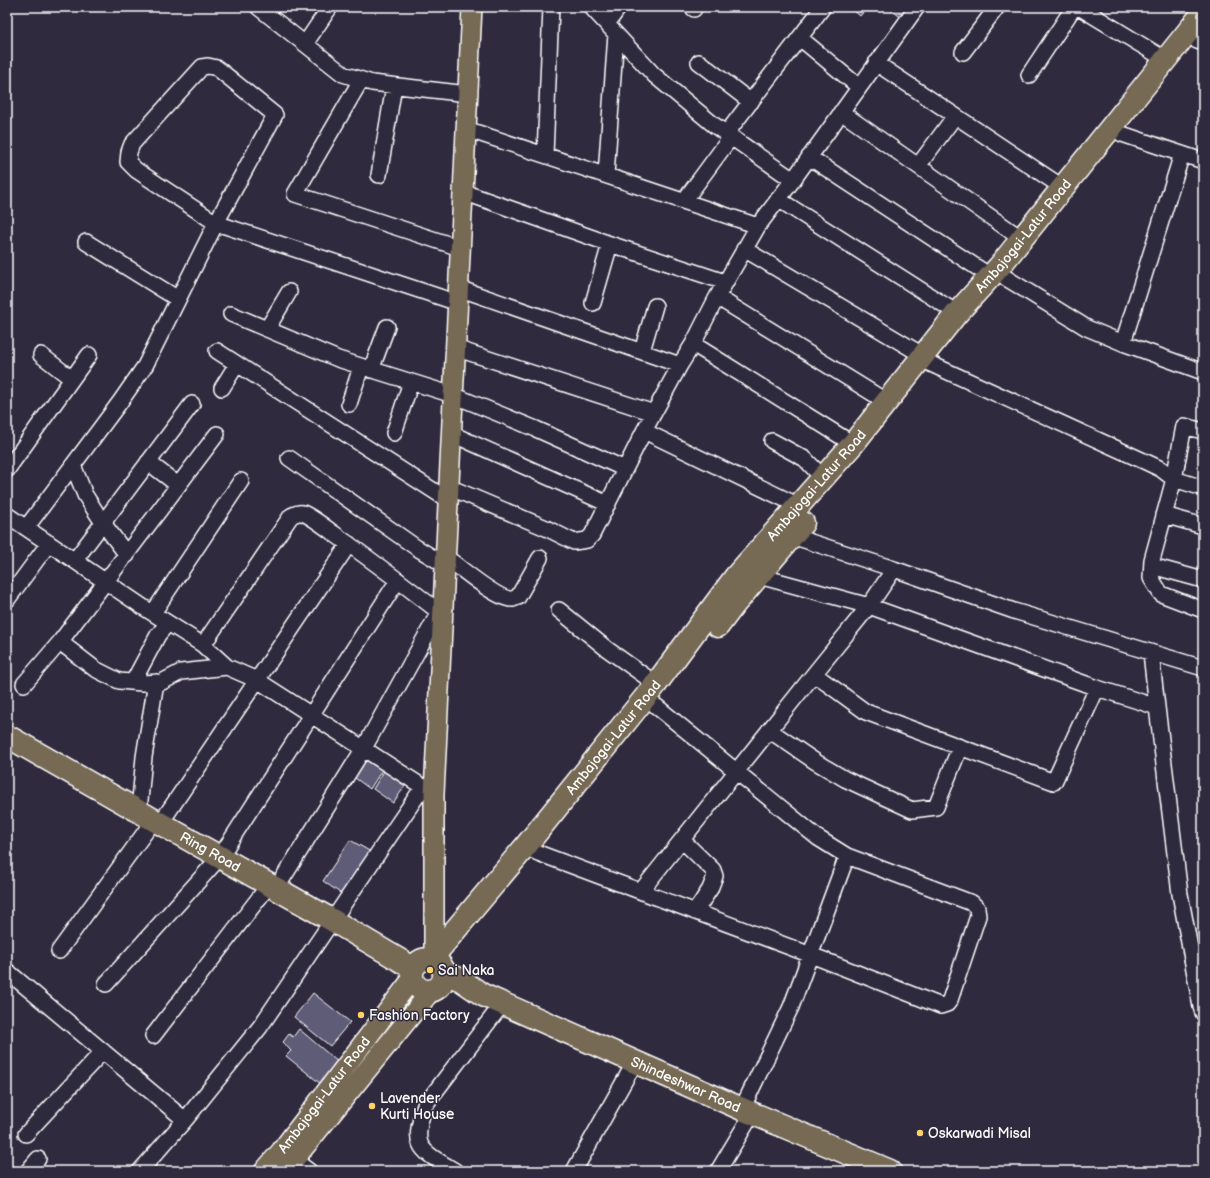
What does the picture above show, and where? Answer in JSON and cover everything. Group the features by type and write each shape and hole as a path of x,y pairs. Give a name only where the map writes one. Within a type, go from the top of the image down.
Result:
{"highway":[{"name":"Ambajogai-Latur Road","path":"431,972 532,850 736,576 753,570 799,506 824,479 887,402 928,360 958,313 998,277 1022,239 1062,187 1166,60 1203,12"},
{"path":"532,850 656,706 733,606 753,570 792,536 928,360 1122,134 1201,39"},
{"name":"Ring Road","path":"7,736 332,920 431,972"},
{"name":"Shindeshwar Road","path":"431,972 747,1111 890,1171"}],"main road":[{"path":"431,972 429,791 449,493 472,7"},
{"name":"Ambajogai-Latur Road","path":"289,1166 431,972"},
{"name":"Ambajogai-Latur Road","path":"264,1171 431,972"}],"street":[{"path":"258,7 343,74 372,83 468,94"},
{"path":"305,44 330,7"},
{"path":"545,155 551,7"},
{"path":"591,7 654,75 714,125 793,180"},
{"path":"606,175 611,29 619,7"},
{"path":"684,201 751,102 823,7"},
{"path":"217,352 449,493 546,528 574,542 587,540 592,536 644,431 693,344 717,297 758,226 809,158 917,7"},
{"path":"963,52 997,7"},
{"path":"1029,75 1074,7"},
{"path":"1079,7 1166,60"},
{"path":"800,38 859,87"},
{"path":"699,62 751,102"},
{"path":"876,63 1062,187"},
{"path":"26,528 145,366 216,223 275,115 217,68 208,66 202,67 193,75 132,144 128,162 136,170 216,223 458,295 680,365"},
{"path":"361,80 295,194 460,248"},
{"path":"378,175 394,86"},
{"path":"841,112 1022,239"},
{"path":"918,166 955,116"},
{"path":"466,129 758,226"},
{"path":"1122,134 1203,161"},
{"path":"1123,343 1182,154"},
{"path":"809,158 998,277 1087,328 1123,343 1203,372"},
{"path":"463,192 610,244 726,282"},
{"path":"778,199 958,313"},
{"path":"86,242 178,299"},
{"path":"593,303 610,244"},
{"path":"744,249 928,360 1161,469 1174,479 1203,488"},
{"path":"267,329 289,292"},
{"path":"717,297 887,402"},
{"path":"642,352 655,306"},
{"path":"231,314 338,359 453,395 536,428 624,469"},
{"path":"349,404 387,327"},
{"path":"693,344 853,444"},
{"path":"456,348 654,413"},
{"path":"41,355 72,379"},
{"path":"7,470 89,355"},
{"path":"222,388 237,364"},
{"path":"394,433 411,382"},
{"path":"74,560 192,404"},
{"path":"1203,431 1184,426 1174,479 1152,566 1151,578 1161,594 1203,610"},
{"path":"644,431 799,506"},
{"path":"24,684 60,642 217,434"},
{"path":"452,434 608,504"},
{"path":"772,441 805,459 824,479"},
{"path":"288,458 417,548 445,561 505,598 513,599 518,597 540,558"},
{"path":"148,462 178,485"},
{"path":"73,465 85,495 126,555"},
{"path":"153,613 241,481"},
{"path":"153,1036 273,887 364,748 441,608 302,513 296,513 291,516 203,645"},
{"path":"7,515 203,645 227,666 257,680 429,791 332,920 260,1027 185,1120 140,1171"},
{"path":"1164,515 1203,526"},
{"path":"792,536 1014,610 1203,668"},
{"path":"7,600 49,543"},
{"path":"59,951 151,818 257,680 349,544"},
{"path":"1152,566 1203,580"},
{"path":"641,891 869,606 894,569"},
{"path":"753,570 869,606 1097,688 1157,707"},
{"path":"106,984 220,857 398,580"},
{"path":"559,610 607,649 656,684"},
{"path":"133,682 158,636 168,623"},
{"path":"60,642 95,669 119,681 162,682 181,672 227,666"},
{"path":"1151,653 1180,894 1200,1007 1203,1013"},
{"path":"814,674 866,712 1054,782 1097,688"},
{"path":"151,818 144,756 156,682"},
{"path":"532,850 811,955 941,1006 947,1004 954,994 978,916 977,908 972,903 847,856 818,838 656,706"},
{"path":"769,730 816,762 845,779 912,810 936,807 960,747"},
{"path":"682,840 713,870 715,876 710,889 695,912"},
{"path":"718,1171 747,1111 790,1007 811,955 847,856"},
{"path":"7,971 185,1120"},
{"path":"454,1171 424,1151 418,1140 419,1124 426,1105 503,1003"},
{"path":"26,1134 103,1051"},
{"path":"574,1171 636,1062"},
{"path":"28,1171 38,1159"},
{"path":"289,1166 309,1171"}],"building":[{"path":"850,7 868,7 860,16"},
{"path":"887,7 910,7 902,18"},
{"path":"363,758 382,770 370,789 351,775"},
{"path":"384,771 405,786 393,803 373,789"},
{"path":"350,840 373,853 343,895 323,881"},
{"path":"313,993 350,1022 330,1046 294,1017"},
{"path":"299,1029 339,1063 321,1084 286,1056 291,1051 283,1042 289,1034 293,1037"}],"place":[{"name":"Sai Naka","path":"430,970"},
{"name":"Fashion Factory","path":"361,1015"},
{"name":"Lavender Kurti House","path":"372,1106"},
{"name":"Oskarwadi Misal","path":"920,1133"}]}
